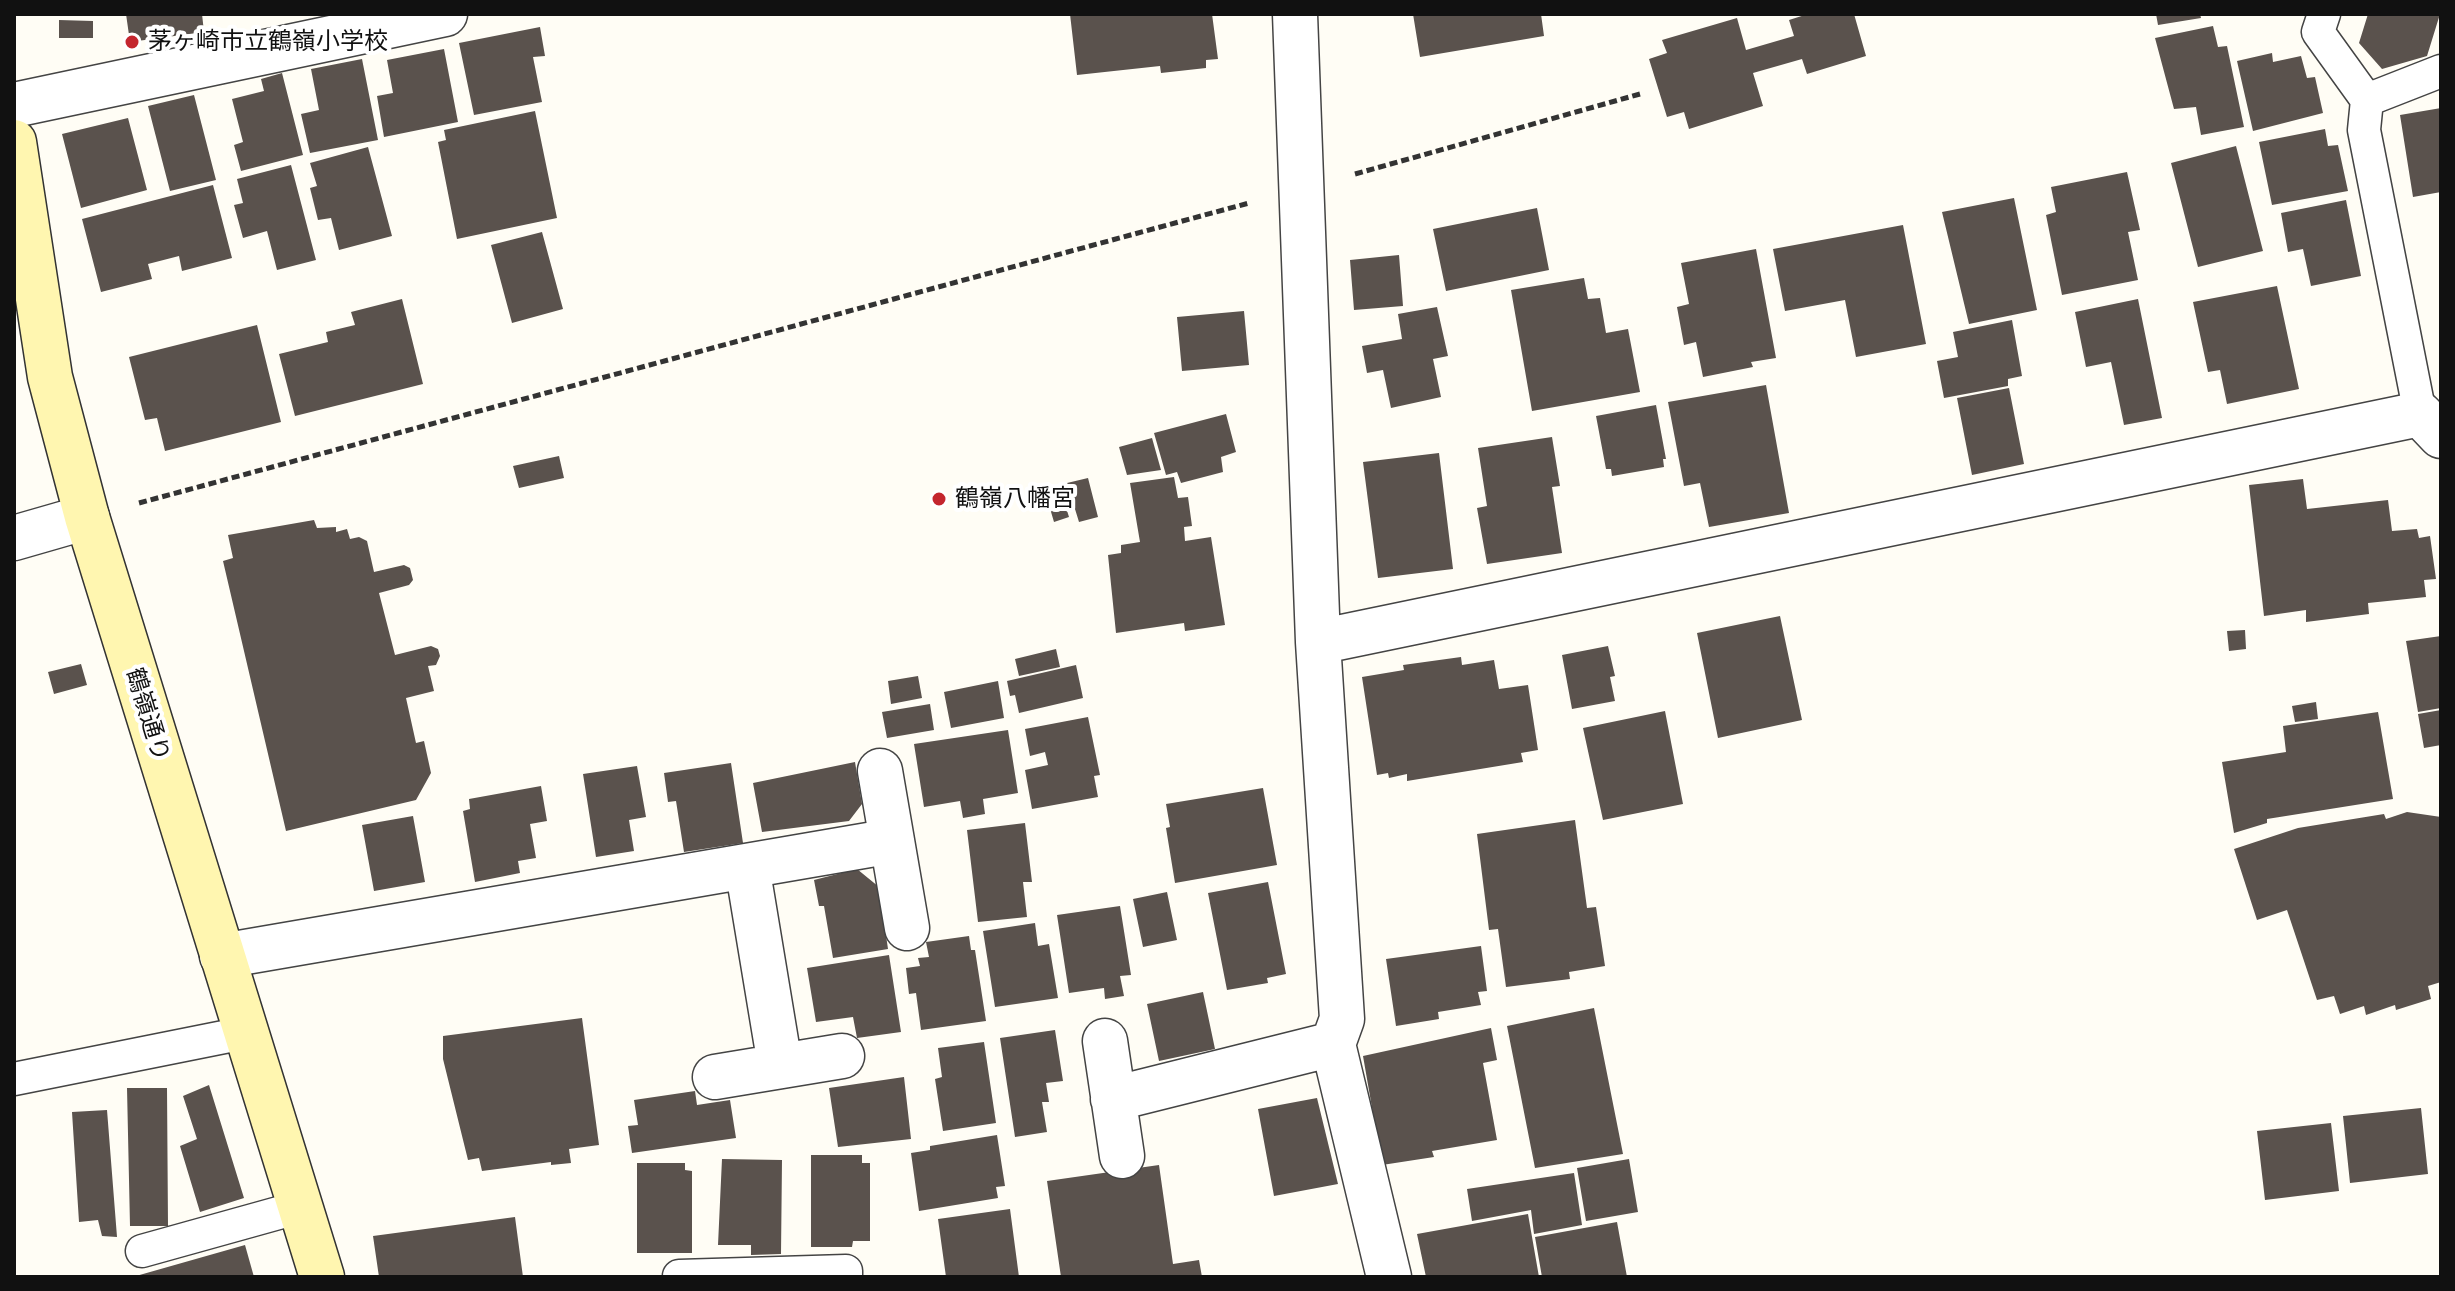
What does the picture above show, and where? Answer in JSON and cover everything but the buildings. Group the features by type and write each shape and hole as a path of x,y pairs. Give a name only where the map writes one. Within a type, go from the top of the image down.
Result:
{"street":[{"path":"14,105 445,14"},
{"path":"1295,14 1318,642 1342,1019 1333,1044 1389,1277"},
{"name":"鶴嶺通り","path":"14,142 50,377 87,517 244,1033 322,1277"},
{"path":"1318,642 2430,425"},
{"path":"14,538 87,517"},
{"path":"880,771 907,928"},
{"path":"222,956 892,841"},
{"path":"747,866 780,1065"},
{"path":"1105,1041 1122,1156"},
{"path":"1113,1099 1333,1044"},
{"path":"715,1077 842,1056"}],"lane":[{"path":"2324,14 2318,32 2367,100 2364,130 2430,425"},
{"path":"2367,100 2441,71"},
{"path":"14,1079 244,1033"},
{"path":"142,1251 300,1207"},
{"path":"679,1276 846,1271 846,1277"}],"path":[{"path":"138,504 1302,189 1640,94"}],"place":[{"name":"茅ヶ崎市立鶴嶺小学校","path":"132,42"},
{"name":"鶴嶺八幡宮","path":"939,499"}]}
